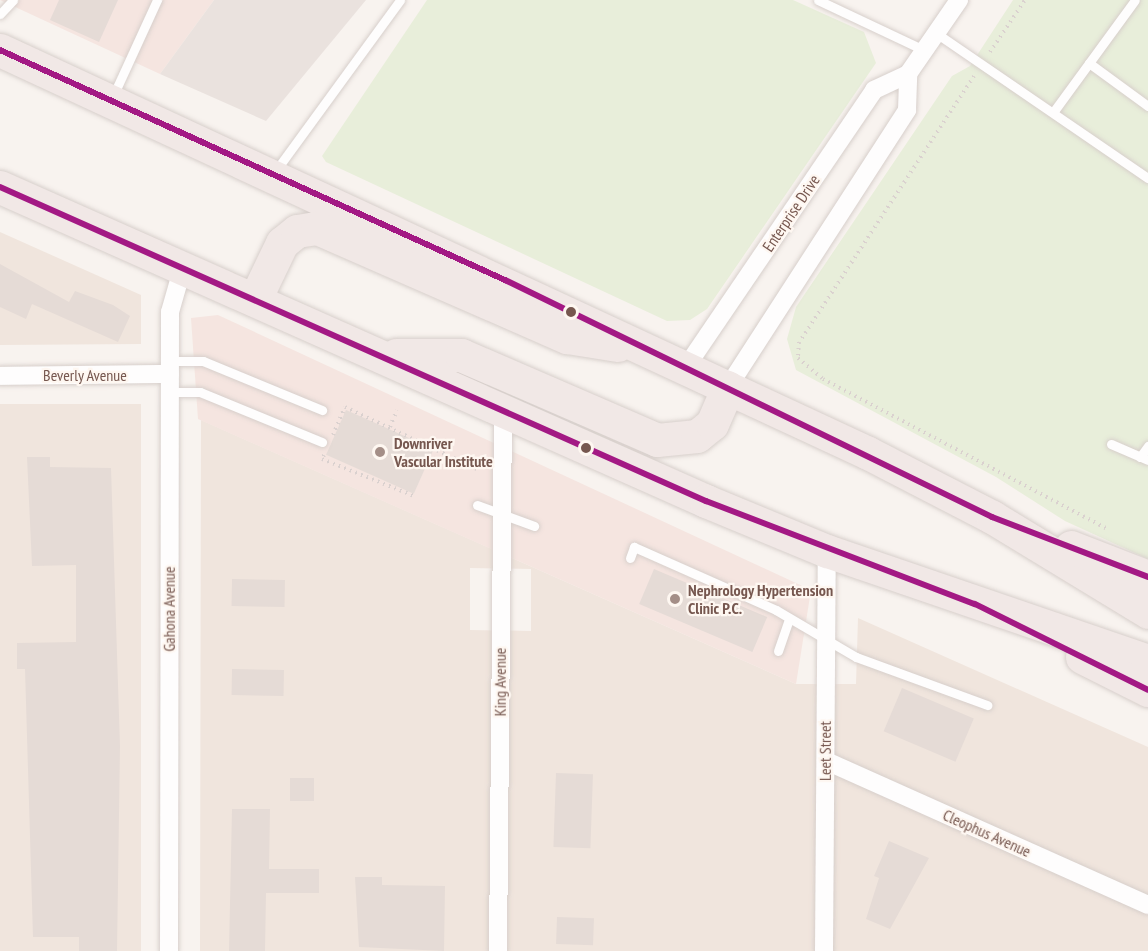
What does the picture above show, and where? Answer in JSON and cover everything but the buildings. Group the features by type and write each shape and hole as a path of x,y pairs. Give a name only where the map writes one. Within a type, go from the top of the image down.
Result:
{"highway":[{"path":"0,50 109,104 272,175 728,387 992,517 1148,612"},
{"path":"0,74 70,102 153,124"},
{"path":"0,187 182,270 256,297 388,355 503,412 827,551 975,604 1148,661"},
{"path":"256,297 282,243 297,231 316,228 567,337 654,351"},
{"path":"388,355 461,355 657,440 697,436 712,424 728,387"},
{"path":"992,517 1148,577"},
{"path":"975,604 1148,690"}],"street":[{"path":"728,387 907,110 908,74 959,0"},
{"name":"Enterprise Drive","path":"686,367 874,90 908,74"},
{"name":"Gahona Avenue","path":"169,951 170,312 182,270"},
{"name":"Beverly Avenue","path":"0,376 170,376"},
{"name":"King Avenue","path":"498,951 503,412"},
{"name":"Leet Street","path":"824,951 827,551"},
{"name":"Cleophus Avenue","path":"826,761 1148,904"}],"lane":[{"path":"0,14 13,0"},
{"path":"109,104 157,0"},
{"path":"272,175 400,0"},
{"path":"818,0 836,4 924,50"},
{"path":"1054,111 1135,0"},
{"path":"936,33 1054,111 1148,178"},
{"path":"1089,63 1148,106"},
{"path":"170,376 203,361 322,410"},
{"path":"170,376 200,392 327,443"},
{"path":"1111,444 1144,458 1148,446"},
{"path":"477,505 534,526"},
{"path":"630,558 634,547 789,619 825,641 987,705"},
{"path":"778,651 789,619"}],"path":[{"path":"994,46 1025,0"},
{"path":"977,70 799,342 798,358 823,379 1119,535"},
{"path":"414,496 322,459 327,443 345,407 477,469"},
{"path":"390,427 397,410"}],"shaded area":[{"path":"0,0 214,0 160,74"},
{"path":"214,0 366,0 266,121 160,74"},
{"path":"0,232 141,295 141,344 0,345"},
{"path":"218,315 811,590 796,684 198,419 191,318"},
{"path":"0,404 141,404 141,951 0,951"},
{"path":"201,420 796,684 856,684 858,618 1148,747 1148,951 200,951","holes":["470,568 531,569 531,631 470,630"]}],"green space":[{"path":"427,0 793,0 864,32 876,63 707,309 690,320 667,321 326,162 322,156"},
{"path":"1013,0 1148,0 1148,559 1065,521 996,477 796,370 787,339 796,307 952,76 970,66"}],"transit line":[{"path":"0,50 505,280 992,517 1148,577"},
{"path":"0,187 706,501 975,604 1148,690"}],"place":[{"name":"Downriver Vascular Institute","path":"380,452"},
{"name":"Nephrology Hypertension Clinic P.C.","path":"675,599"}]}
